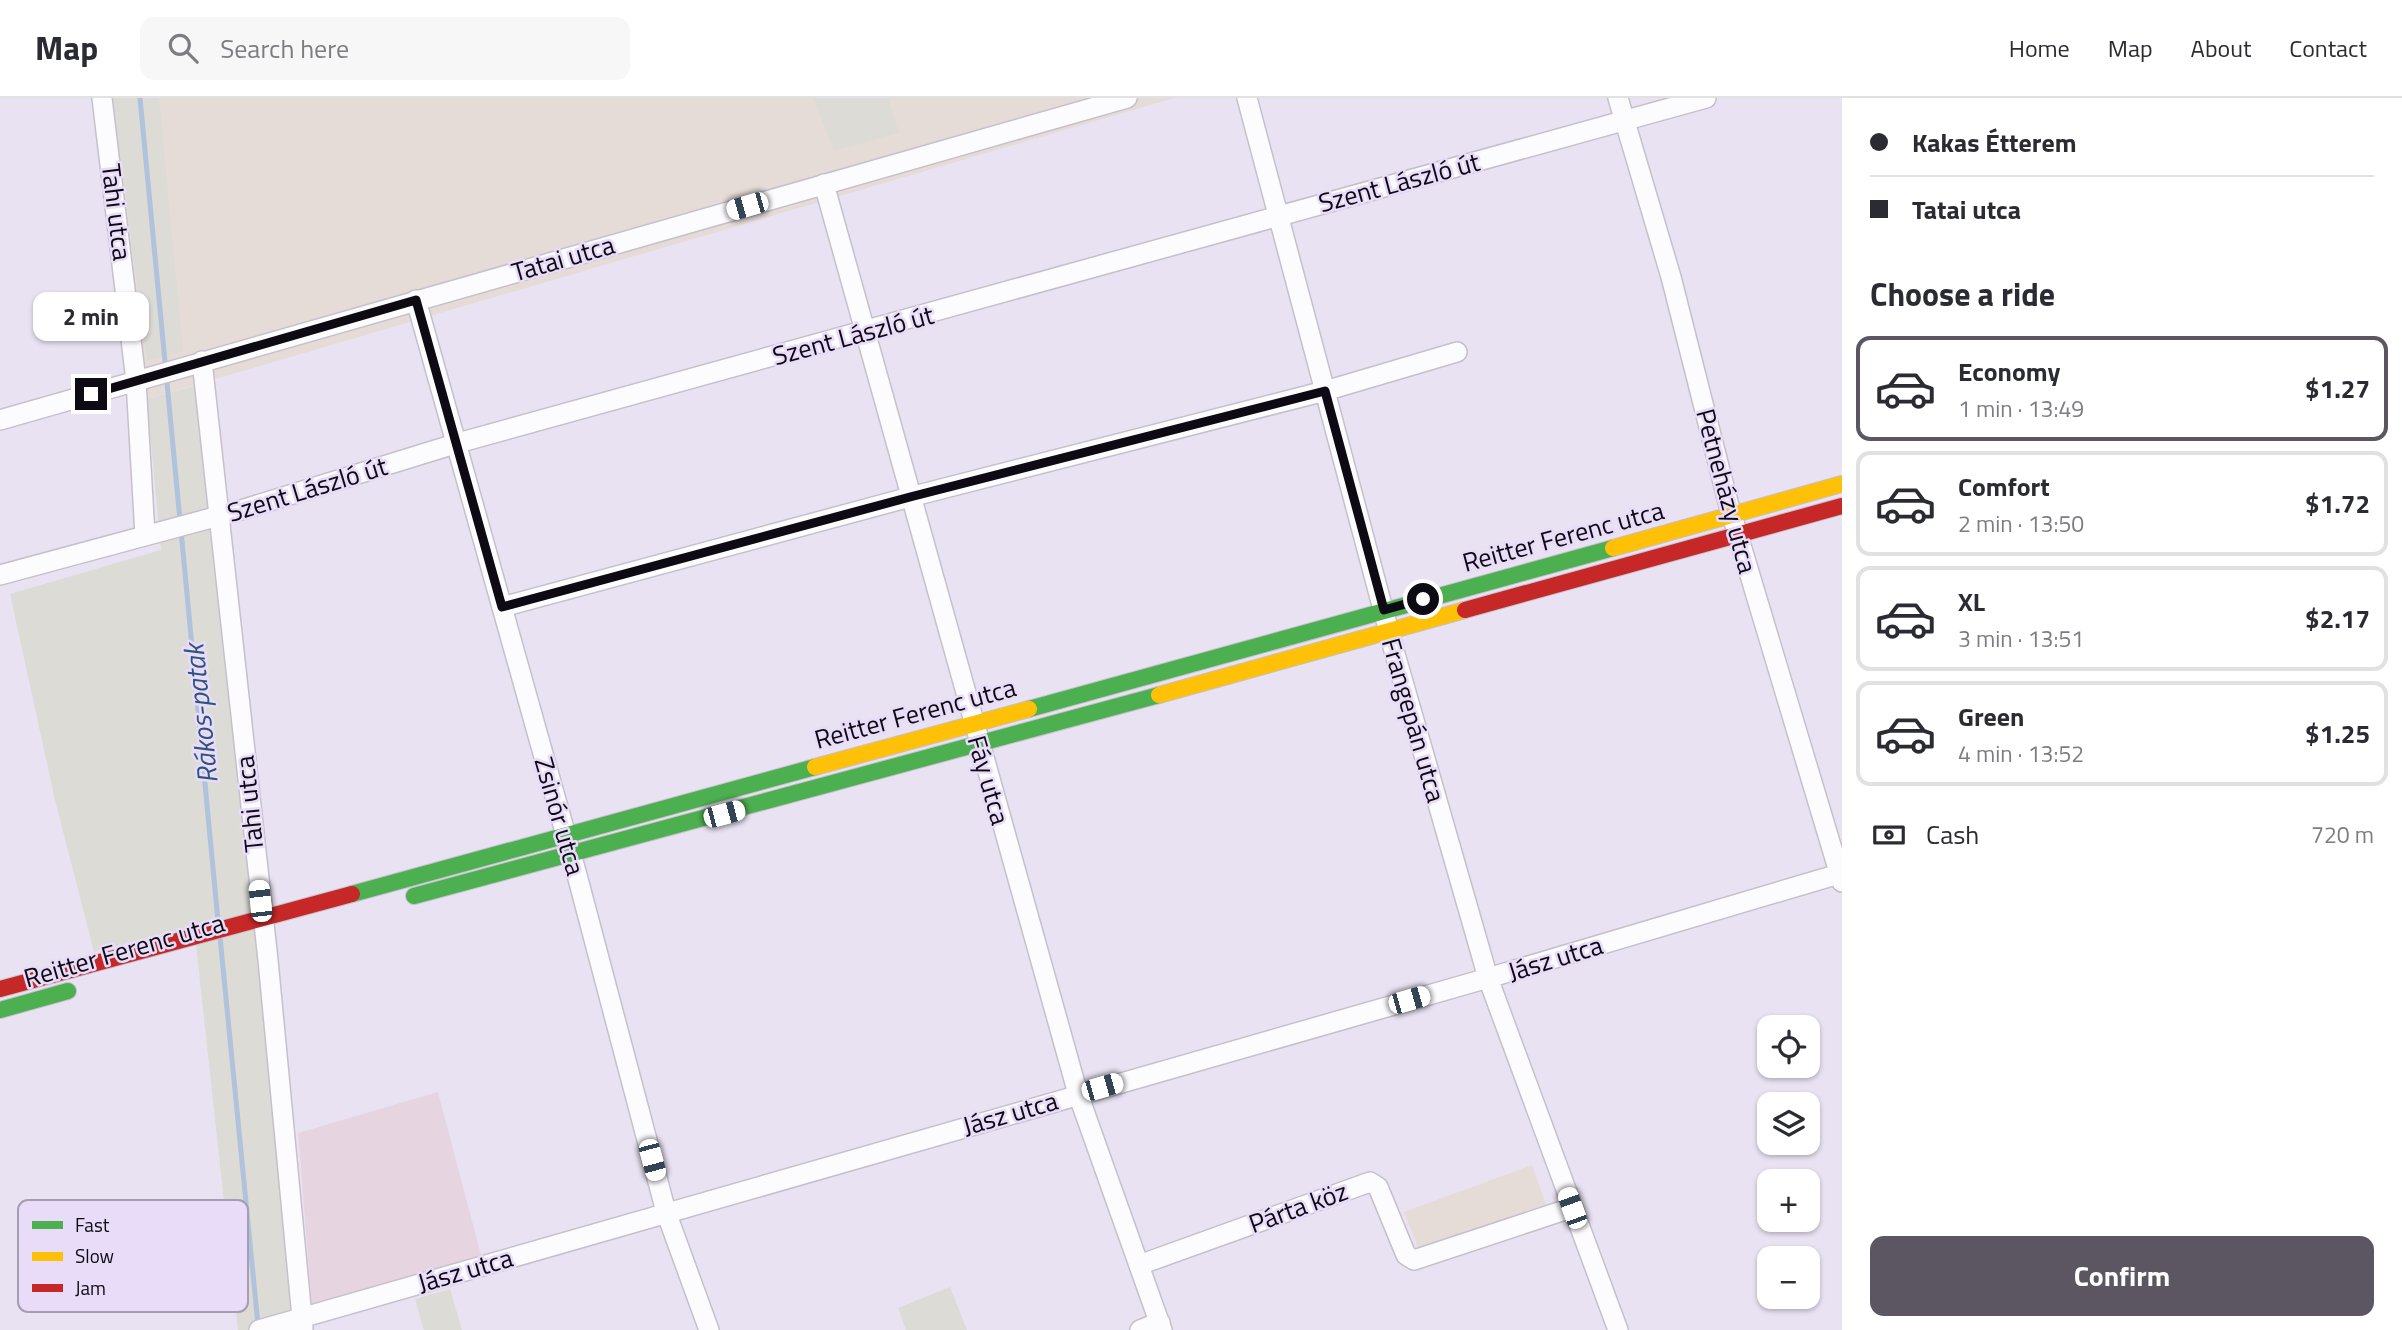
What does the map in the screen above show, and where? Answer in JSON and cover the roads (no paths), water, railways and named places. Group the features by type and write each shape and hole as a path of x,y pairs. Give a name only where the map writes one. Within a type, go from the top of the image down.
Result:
{"street":[{"name":"Tahi utca","path":"102,98 136,381 145,536"},
{"name":"Tatai utca","path":"0,419 1127,98"},
{"name":"Frangepán utca","path":"1247,98 1389,631 1488,978 1618,1330"},
{"name":"Petneházy utca","path":"1618,98 1671,277 1738,536 1841,877"},
{"name":"Szent László út","path":"0,575 212,517 458,443 1706,98"},
{"name":"Fáy utca","path":"824,184 863,332 1078,1094 1161,1326"},
{"name":"Zsinór utca","path":"416,300 571,855 666,1212 709,1330"},
{"path":"502,607 910,497 1325,391 1457,352"},
{"name":"Tahi utca","path":"194,363 260,930 298,1322"},
{"name":"Reitter Ferenc utca","path":"0,989 186,941 260,930 565,834 1842,484"},
{"name":"Reitter Ferenc utca","path":"400,899 979,745 1842,506"},
{"path":"1207,659 1213,680"},
{"name":"Jász utca","path":"259,1330 298,1322 666,1212 1841,877"},
{"name":"Reitter Ferenc utca","path":"0,1010 90,985"},
{"name":"Párta köz","path":"1139,1265 1370,1182 1378,1187 1406,1255 1414,1260 1572,1208"},
{"path":"1140,1330 1161,1326"}],"waterway":[{"name":"Rákos-patak","path":"140,98 218,921"},
{"name":"Rákos-patak","path":"220,937 246,1200"},
{"name":"Rákos-patak","path":"248,1223 258,1325"}]}
